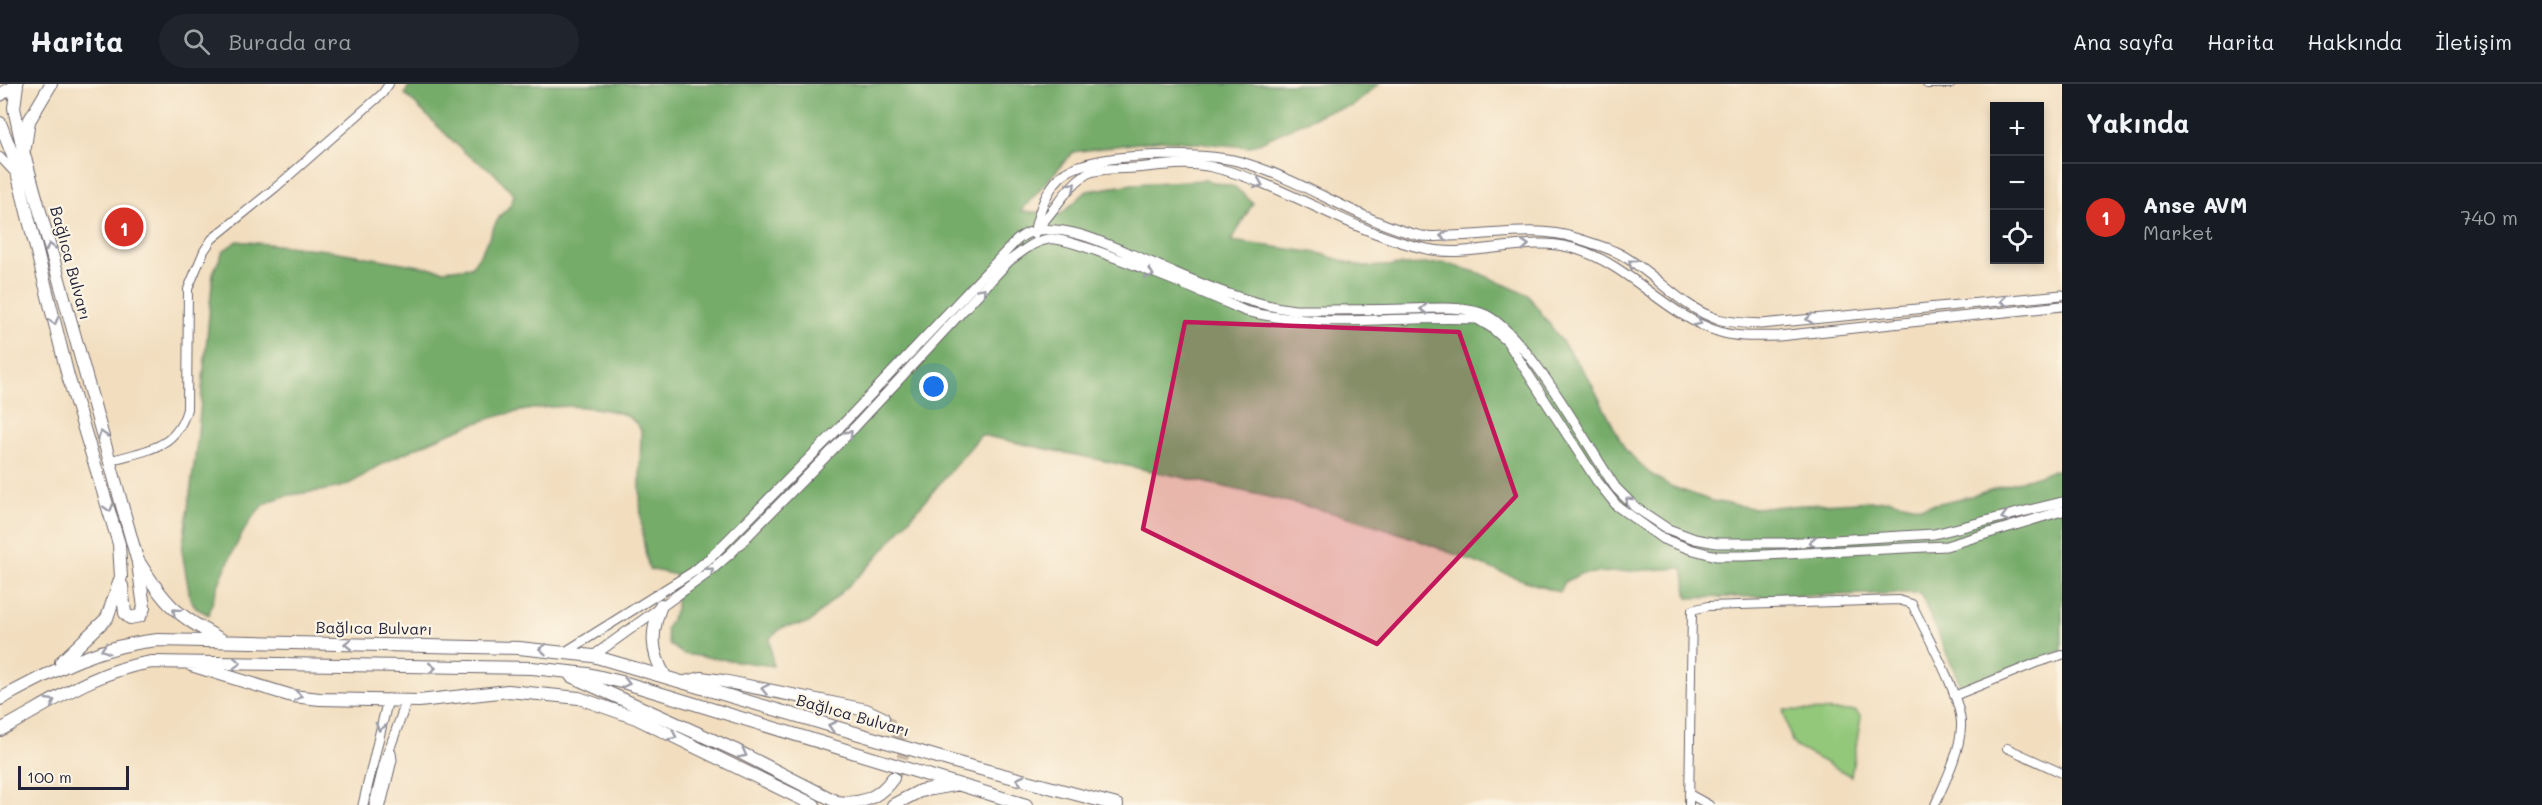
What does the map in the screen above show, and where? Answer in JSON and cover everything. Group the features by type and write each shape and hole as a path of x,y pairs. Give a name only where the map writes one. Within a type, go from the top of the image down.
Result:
{"main road":[{"path":"0,95 17,84"},
{"name":"Bağlıca Bulvarı","path":"17,84 14,108 24,154 137,559 161,598 183,618 226,642 519,648 567,651 593,656 958,763 1117,805"},
{"path":"24,154 29,121 51,84"},
{"name":"Bağlıca Bulvarı","path":"0,123 18,177 68,376 119,544 121,576 107,618 47,674"},
{"path":"121,576 123,610 130,618 136,618 144,608 137,559"},
{"path":"661,605 654,624 652,643 657,663 664,676"},
{"path":"0,699 80,658 135,642 226,642"},
{"path":"182,661 221,676 292,696 320,699 419,701 489,692 526,691 579,698 607,706 814,805"},
{"name":"Bağlıca Bulvarı","path":"0,730 77,687 125,666 182,661 556,670 626,683 1026,805"},
{"path":"556,670 642,706 837,802 851,805 864,802 879,795 893,778"},
{"path":"684,682 700,678 723,681 866,710 883,718"},
{"path":"607,706 642,706"},
{"path":"893,805 929,788 967,786"}],"street":[{"path":"109,461 164,444 174,438 182,427 187,410 188,288 195,269 212,239 275,188 382,94 389,84"},
{"path":"1927,84 1951,84"},
{"path":"1032,244 1036,218 1060,177 1089,162 1176,155 1211,156 1243,162 1393,227 1424,236 1547,232 1574,237 1619,254 1689,304 1713,318 1735,322 1761,324 2062,296"},
{"path":"0,157 18,177"},
{"path":"567,651 693,572 712,556 840,427 1020,237 1035,230 1047,219 1067,189 1089,172 1177,165 1211,166 1282,193 1390,241 1431,250 1547,243 1576,249 1601,259 1695,322 1720,332 1740,336 1779,336 2062,306"},
{"path":"1035,230 1056,230 1089,238 1243,299 1270,307 1295,310 1453,308 1480,312 1491,317 1501,323 1522,348 1616,488 1635,507 1654,521 1695,539 1717,543 1784,543 1934,534 2062,502"},
{"path":"593,656 731,554 855,427 1009,261 1032,244 1051,239 1090,249 1245,311 1265,316 1321,321 1477,319 1507,341 1597,481 1617,506 1663,539 1716,556 1947,546 2062,511"},
{"path":"1689,805 1692,610 1695,608 1908,601 1912,604 1954,696 1962,724 1960,738 1935,805"},
{"path":"1954,696 2062,655"},
{"path":"357,805 388,699"},
{"path":"374,805 382,771 391,751 407,700"},
{"path":"2007,748 2062,774"},
{"path":"381,805 392,760 391,751"},
{"path":"363,805 373,754"},
{"path":"372,768 382,771"},
{"path":"1689,794 1709,805"}],"highlighted area":[{"path":"1185,322 1459,332 1516,496 1377,644 1143,529"}],"green space":[{"path":"415,84 1379,84 1353,106 1328,111 1250,147 1161,140 1073,152 1021,211 1061,214 1087,191 1133,184 1205,180 1235,187 1253,203 1231,241 1318,253 1363,267 1445,263 1479,273 1528,295 1588,377 1625,449 1649,473 1670,486 1712,501 1753,508 1890,500 1921,507 1971,496 2062,468 2062,651 1961,686 1920,593 1688,598 1683,568 1580,574 1565,582 1559,592 1504,574 1396,532 1341,515 1206,483 981,435 872,563 809,623 783,627 770,638 773,666 683,654 669,644 666,629 676,609 676,575 649,569 645,552 640,500 641,430 632,419 621,413 566,406 539,408 485,420 432,440 378,466 346,485 282,497 263,506 255,514 239,540 223,574 209,615 196,608 190,598 182,551 197,443 213,273 223,251 237,241 327,250 443,270 471,267 512,200 514,194 492,171 465,153 405,94 408,87"},
{"path":"1783,710 1856,711 1861,717 1851,776 1796,747 1792,742"}],"tunnel":[{"path":"883,718 897,731 903,745 902,760 893,778"}],"place":[{"name":"Anse AVM","path":"124,227"}]}
